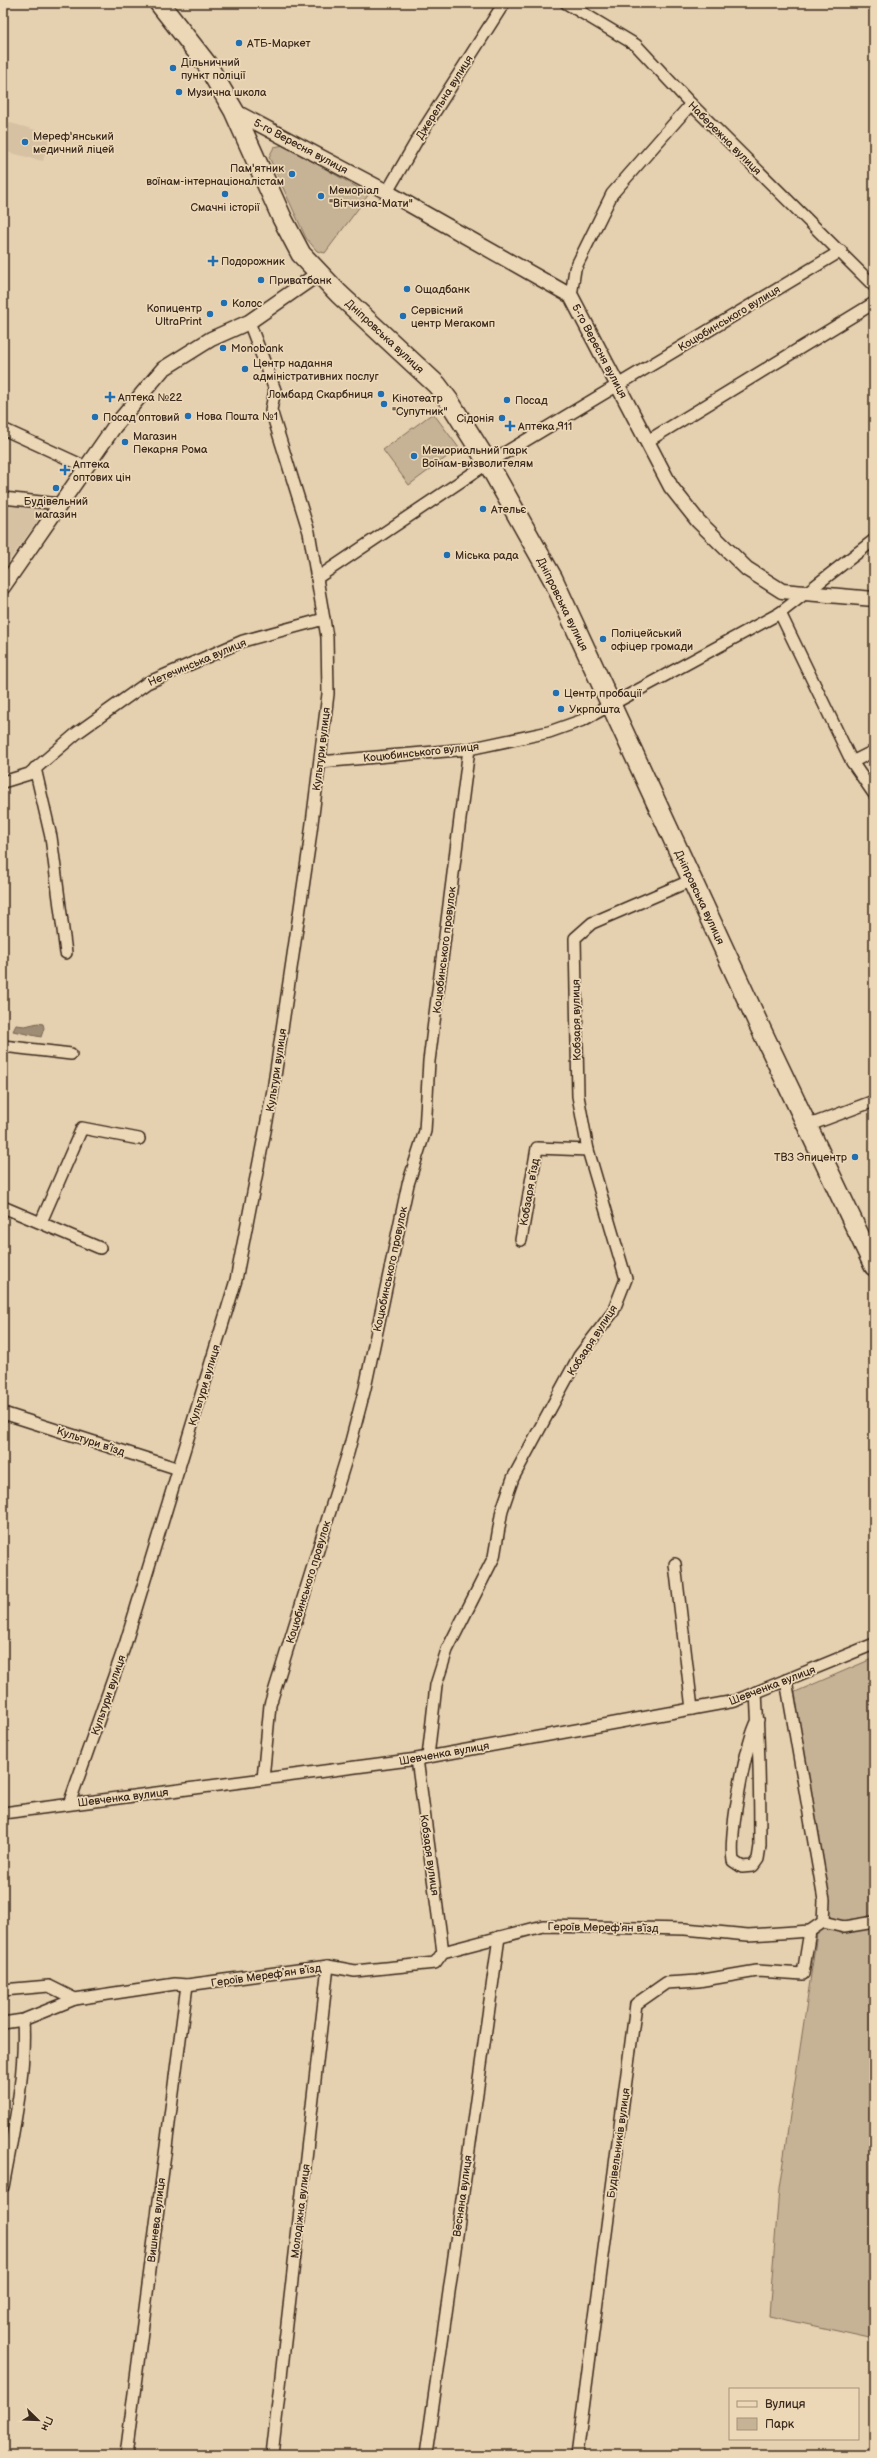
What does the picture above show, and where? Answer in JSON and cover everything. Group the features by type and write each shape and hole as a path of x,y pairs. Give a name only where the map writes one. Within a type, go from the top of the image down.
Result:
{"highway":[{"name":"Дніпровська вулиця","path":"159,3 206,63 234,111 294,243 318,274 436,385 449,400 488,463 553,579 692,880 874,1266"}],"street":[{"name":"Джерельна вулиця","path":"388,192 420,135 504,3"},
{"name":"Набережна вулиця","path":"566,3 636,45 691,104 841,251 874,286"},
{"path":"571,296 575,269 612,194 691,104"},
{"name":"5-го Вересня вулиця","path":"234,111 388,192 571,296 618,384 646,442 671,487 698,522 747,569 782,591 874,599"},
{"name":"Коцюбинського вулиця","path":"618,384 841,251"},
{"path":"3,587 114,427 163,369 211,338 249,322 318,274"},
{"path":"646,442 874,303"},
{"name":"Культури вулиця","path":"70,1804 125,1645 236,1280 273,1090 320,762 328,694 327,637 324,618 309,532 271,410 275,390 249,322"},
{"path":"317,578 488,463 618,384"},
{"path":"3,429 86,467"},
{"path":"3,498 60,504"},
{"name":"Коцюбинського вулиця","path":"320,762 470,748 549,732 583,720 780,612 806,594 874,540"},
{"path":"780,612 852,762 874,794"},
{"name":"Нетечинська вулиця","path":"3,782 29,774 77,733 147,683 243,641 324,618"},
{"name":"Коцюбинського провулок","path":"263,1779 270,1705 348,1453 365,1388 408,1184 425,1131 429,1062 470,748"},
{"path":"852,762 874,751"},
{"path":"35,768 51,837 66,953"},
{"name":"Кобзаря вулиця","path":"443,1952 423,1758 436,1685 447,1650 494,1557 502,1510 513,1478 579,1356 613,1312 626,1280 588,1150 578,1096 574,938 592,922 692,880"},
{"path":"3,1046 71,1054"},
{"path":"807,1126 874,1101"},
{"path":"40,1222 82,1128 139,1139"},
{"name":"Кобзаря в’їзд","path":"521,1240 537,1148 588,1150"},
{"path":"3,1207 100,1248"},
{"name":"Культури в’їзд","path":"3,1413 179,1469"},
{"path":"675,1564 692,1709"},
{"name":"Шевченка вулиця","path":"3,1813 423,1758 735,1701 874,1644"},
{"path":"786,1680 824,1900 823,1922"},
{"path":"756,1692 758,1720 760,1846 758,1859 753,1866 742,1867 733,1861 734,1826 745,1757 751,1733 758,1720"},
{"path":"810,1931 823,1922 844,1927 874,1922"},
{"name":"Героїв Мерефʼян вʼїзд","path":"3,2023 23,2020 75,1999 175,1984 187,1985 328,1966 355,1972 435,1963 443,1952 543,1926 685,1929 748,1935 810,1931"},
{"name":"Будівельників вулиця","path":"576,2455 636,2004 666,1983 698,1981 757,1971 802,1974 810,1931"},
{"name":"Весняна вулиця","path":"426,2455 499,1937"},
{"name":"Молодіжна вулиця","path":"272,2455 328,1966"},
{"name":"Вишнева вулиця","path":"126,2455 187,1985"},
{"path":"3,1990 49,1986 75,1999"},
{"path":"3,2187 21,2087 24,2053 23,2020"}],"shaded area":[{"name":"Мереф'янський медичний ліцей","path":"3,121 50,134 43,161 3,151"},
{"path":"3,503 48,507 3,569"},
{"path":"38,1023 43,1024 44,1028 41,1037 13,1031 16,1025 25,1026"}],"green space":[{"path":"284,145 369,194 325,253 317,251 306,238 269,157 274,147"},
{"path":"433,413 459,448 409,485 383,450"},
{"path":"874,1658 874,2339 769,2316 779,2189 817,1934 831,1923 793,1693"}],"place":[{"name":"АТБ-Маркет","path":"239,43"},
{"name":"Дільничний пункт поліції","path":"173,68"},
{"name":"Музична школа","path":"179,92"},
{"name":"Мереф'янський медичний ліцей","path":"25,142"},
{"name":"Пам'ятник воїнам-інтернаціоналістам","path":"292,174"},
{"name":"Смачні історії","path":"225,194"},
{"name":"Меморіал \"Вітчизна-Мати\"","path":"321,196"},
{"name":"Подорожник","path":"213,261"},
{"name":"Приватбанк","path":"261,280"},
{"name":"Ощадбанк","path":"407,289"},
{"name":"Колос","path":"224,303"},
{"name":"Копицентр UltraPrint","path":"210,314"},
{"name":"Сервісний центр Мегакомп","path":"403,316"},
{"name":"Monobank","path":"223,348"},
{"name":"Центр надання адміністративних послуг","path":"245,369"},
{"name":"Ломбард Скарбниця","path":"381,394"},
{"name":"Аптека №22","path":"110,397"},
{"name":"Посад","path":"507,400"},
{"name":"Кінотеатр \"Супутник\"","path":"384,404"},
{"name":"Нова Пошта №1","path":"188,416"},
{"name":"Посад оптовий","path":"95,417"},
{"name":"Сідонія","path":"502,418"},
{"name":"Аптека 911","path":"510,426"},
{"name":"Магазин Пекарня Рома","path":"125,442"},
{"name":"Мемориальний парк Воїнам-визволителям","path":"414,456"},
{"name":"Аптека оптових цін","path":"65,470"},
{"name":"Будівельний магазин","path":"56,488"},
{"name":"Ательє","path":"483,509"},
{"name":"Міська рада","path":"447,555"},
{"name":"Поліцейський офіцер громади","path":"603,639"},
{"name":"Центр пробації","path":"556,693"},
{"name":"Укрпошта","path":"561,709"},
{"name":"ТВЗ Эпицентр","path":"855,1157"}]}
